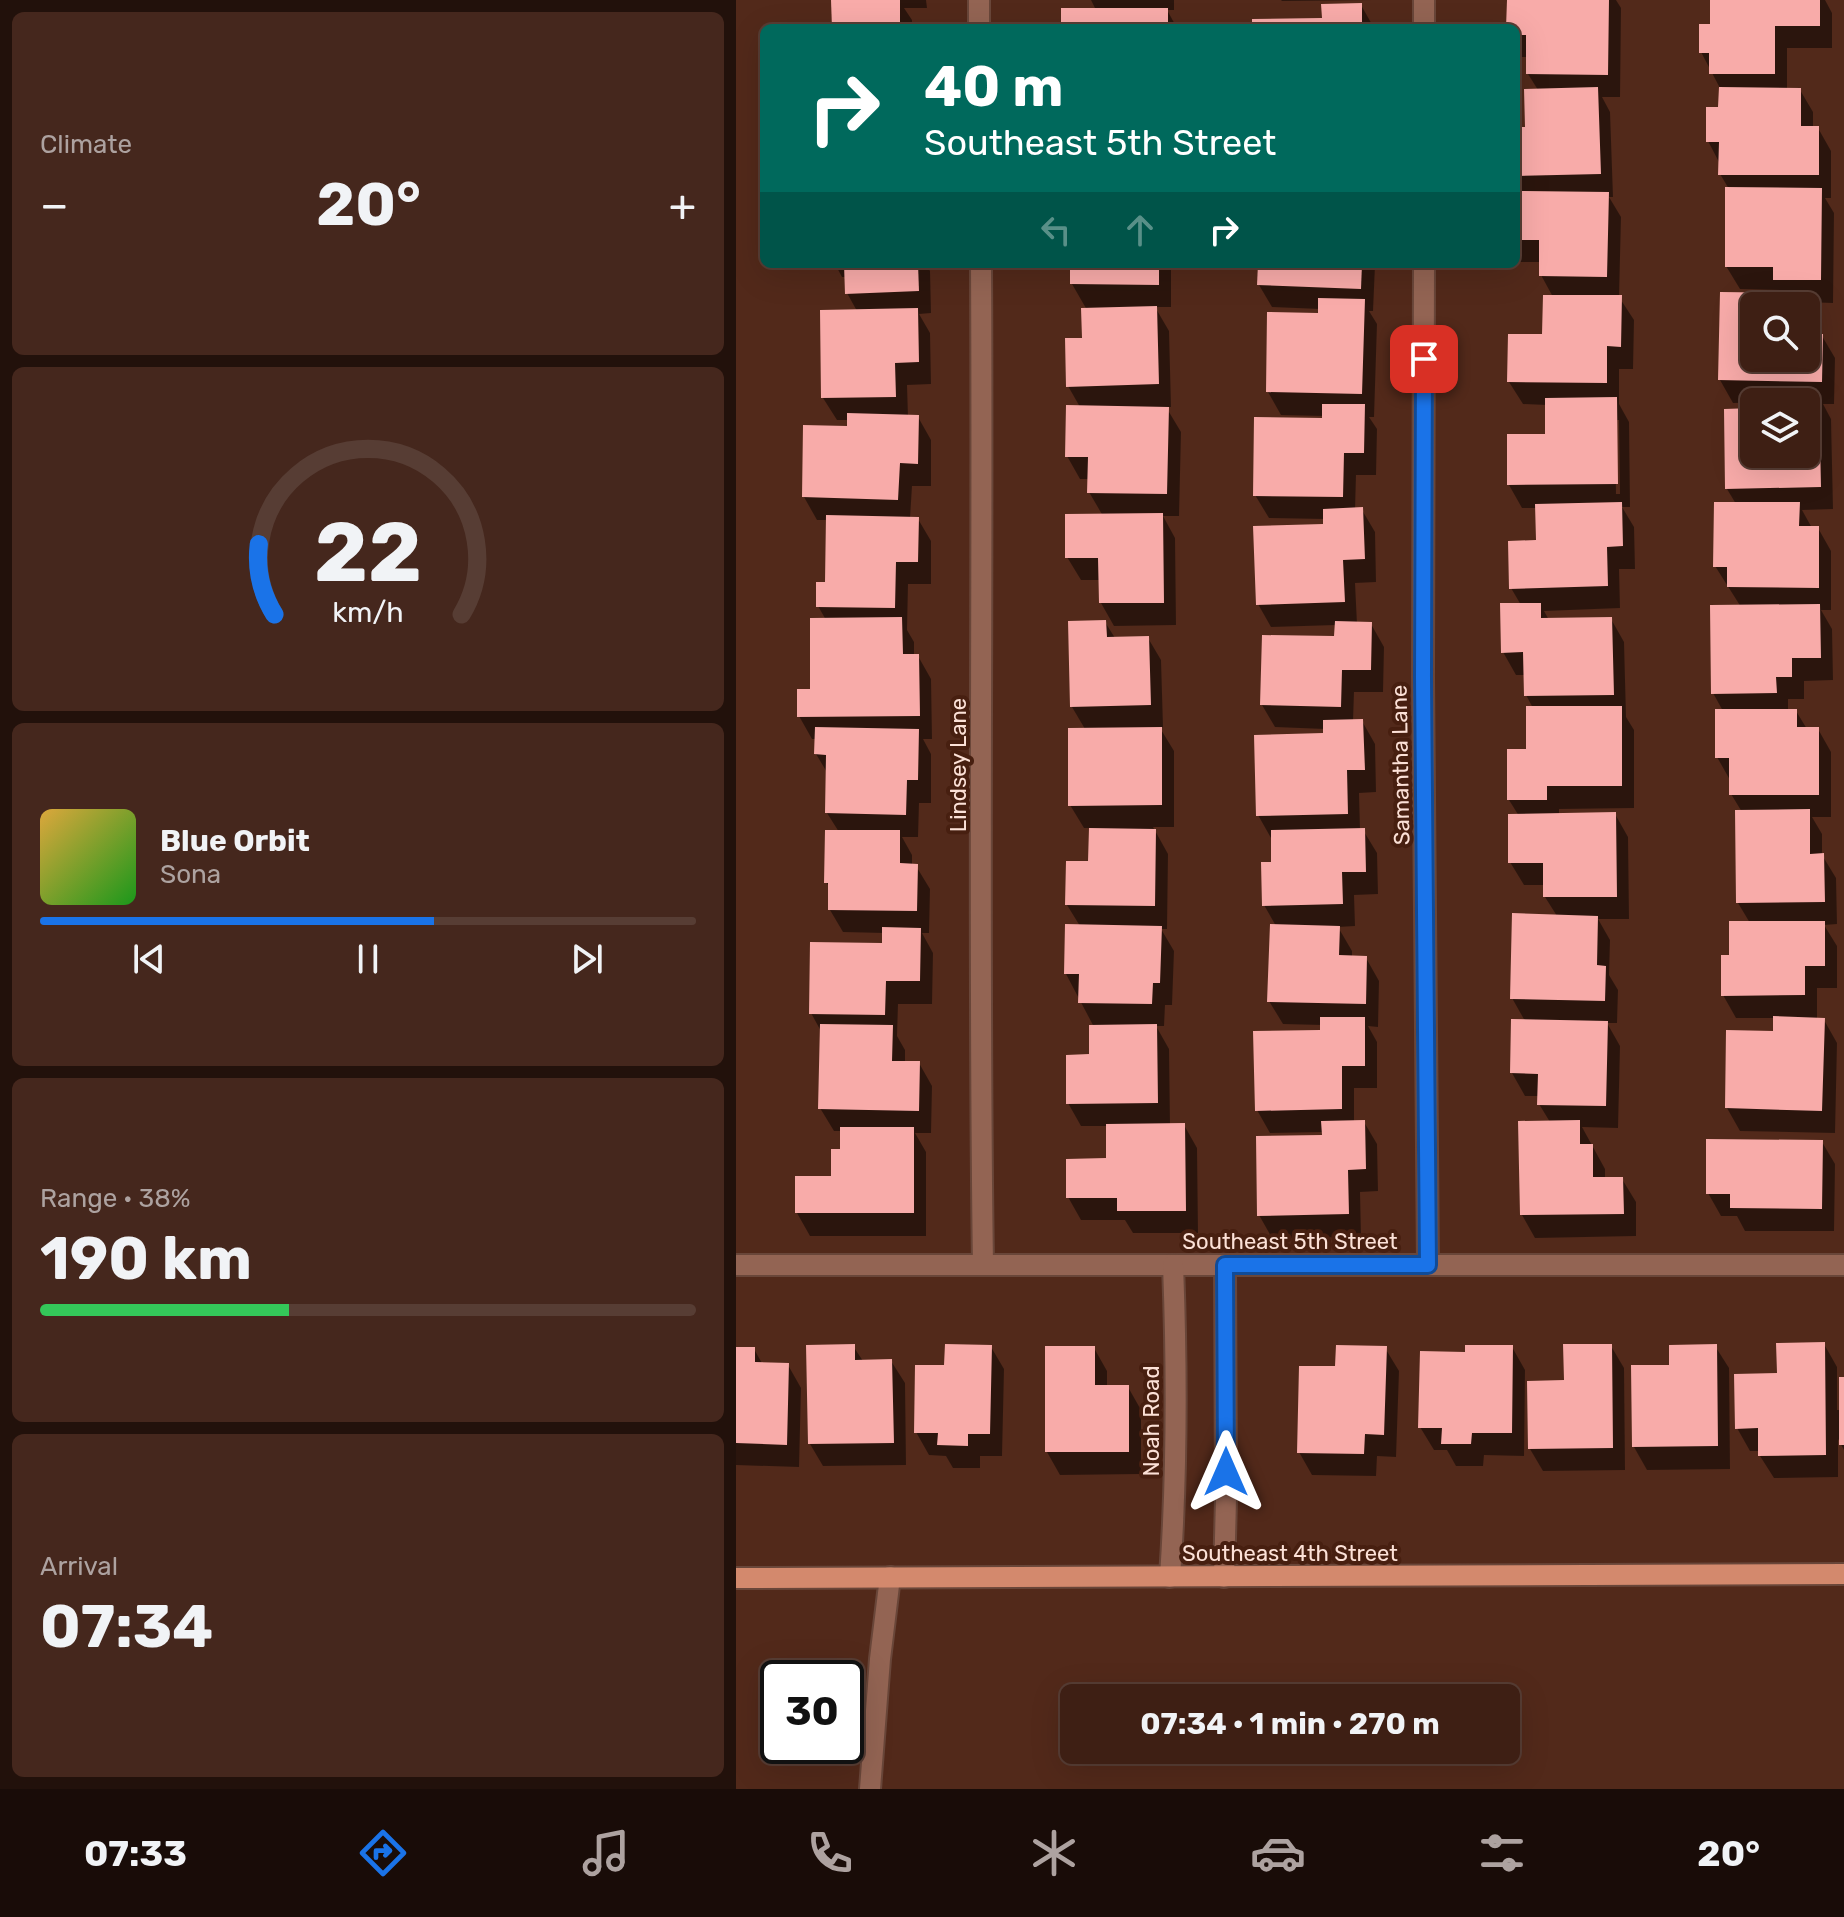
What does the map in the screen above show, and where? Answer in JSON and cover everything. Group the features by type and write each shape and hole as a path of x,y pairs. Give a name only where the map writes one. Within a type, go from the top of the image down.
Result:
{"main road":[{"name":"Southeast 4th Street","path":"736,1578 1844,1574"}],"street":[{"path":"979,0 979,24"},
{"path":"1424,0 1424,24"},
{"name":"Lindsey Lane","path":"981,268 983,1265"},
{"name":"Samantha Lane","path":"1424,268 1423,677 1428,1265"},
{"name":"Southeast 5th Street","path":"736,1265 1844,1265"},
{"name":"Noah Road","path":"1170,1577 1175,1496 1173,1265"},
{"path":"1224,1577 1225,1265"},
{"path":"870,1789 890,1577"}],"building":[{"path":"831,0 900,0 900,24 832,24"},
{"path":"1507,0 1609,0 1608,75 1526,74 1526,35 1520,35 1520,24 1506,24"},
{"path":"1710,0 1820,0 1820,26 1775,26 1775,74 1709,74 1709,53 1699,53 1699,24 1710,24"},
{"path":"1362,3 1362,24 1252,24 1252,19 1322,18 1321,4"},
{"path":"1061,8 1168,8 1168,24 1061,24"},
{"path":"1598,87 1601,174 1520,176 1520,127 1525,127 1524,89"},
{"path":"1719,87 1801,88 1801,126 1819,126 1819,175 1718,175 1719,142 1706,142 1706,107 1718,107"},
{"path":"1725,187 1822,188 1821,280 1773,280 1773,267 1725,267"},
{"path":"1520,191 1609,192 1607,277 1539,276 1539,240 1520,240"},
{"path":"844,268 918,268 919,291 845,294"},
{"path":"1070,268 1159,268 1159,285 1070,284"},
{"path":"1258,268 1362,268 1361,289 1257,285"},
{"path":"1720,292 1740,292 1740,372 1820,372 1820,334 1823,334 1822,382 1718,380"},
{"path":"1543,295 1622,295 1621,347 1607,346 1607,383 1507,382 1508,334 1542,334"},
{"path":"1318,298 1365,299 1362,394 1266,392 1267,312 1318,313"},
{"path":"1157,306 1159,384 1066,387 1065,338 1082,338 1081,308"},
{"path":"918,308 919,362 895,363 896,397 821,398 820,310"},
{"path":"1617,397 1618,484 1507,485 1507,434 1545,434 1545,398"},
{"path":"1322,404 1365,404 1364,453 1344,453 1343,497 1253,496 1254,417 1322,418"},
{"path":"1066,405 1169,407 1167,494 1087,493 1088,457 1065,457"},
{"path":"1740,408 1740,468 1820,468 1820,440 1821,487 1725,489 1724,409"},
{"path":"847,413 919,415 918,464 900,463 898,500 802,497 803,425 847,426"},
{"path":"1622,502 1623,546 1607,547 1608,586 1509,589 1508,541 1536,540 1535,504"},
{"path":"1714,502 1800,502 1799,526 1819,526 1819,588 1727,587 1727,567 1713,567"},
{"path":"1363,507 1365,559 1343,560 1345,602 1256,605 1253,526 1323,524 1323,509"},
{"path":"1163,513 1164,603 1099,603 1098,558 1065,558 1065,514"},
{"path":"826,515 919,517 918,562 896,562 895,608 816,607 816,582 825,582"},
{"path":"1500,603 1541,603 1541,618 1612,617 1614,695 1524,696 1523,652 1501,653"},
{"path":"1820,604 1821,658 1792,658 1792,677 1776,677 1777,693 1711,694 1710,605"},
{"path":"902,617 903,654 919,654 920,716 797,717 797,689 810,689 810,618"},
{"path":"1106,620 1107,637 1149,636 1151,705 1070,707 1068,621"},
{"path":"1335,621 1372,622 1371,670 1342,670 1341,707 1260,705 1262,635 1334,636"},
{"path":"1526,706 1622,706 1622,786 1547,786 1547,800 1507,800 1507,749 1526,749"},
{"path":"1715,709 1797,709 1797,727 1819,727 1819,795 1729,795 1729,758 1715,758"},
{"path":"1363,719 1365,770 1347,770 1348,814 1256,816 1254,735 1323,733 1323,720"},
{"path":"815,727 919,729 918,780 907,780 906,815 825,813 826,755 814,754"},
{"path":"1162,727 1162,805 1068,806 1068,728"},
{"path":"1810,809 1810,854 1824,853 1825,902 1736,903 1735,810"},
{"path":"1616,812 1617,897 1543,897 1543,863 1508,863 1508,814"},
{"path":"1089,828 1156,829 1155,906 1065,905 1066,861 1088,861"},
{"path":"1365,828 1366,872 1342,872 1343,904 1262,906 1261,862 1271,862 1271,830"},
{"path":"825,830 900,830 900,863 918,864 917,911 828,910 828,883 824,883"},
{"path":"1512,913 1598,916 1597,965 1606,966 1605,1001 1510,999"},
{"path":"1729,921 1825,921 1825,966 1805,966 1805,995 1721,996 1721,955 1729,955"},
{"path":"1065,924 1162,926 1160,983 1153,983 1152,1004 1078,1003 1079,974 1064,974"},
{"path":"1270,924 1340,926 1339,955 1367,956 1366,1004 1267,1002"},
{"path":"882,927 921,928 920,981 886,981 885,1015 809,1014 810,942 882,943"},
{"path":"1773,1016 1825,1018 1822,1111 1725,1108 1726,1030 1773,1031"},
{"path":"1320,1017 1365,1017 1365,1066 1342,1066 1342,1109 1255,1111 1253,1031 1320,1030"},
{"path":"1511,1019 1608,1021 1606,1106 1537,1105 1538,1074 1510,1073"},
{"path":"820,1024 893,1025 892,1061 920,1061 919,1111 818,1109"},
{"path":"1157,1024 1158,1103 1066,1104 1066,1055 1089,1054 1089,1025"},
{"path":"1365,1120 1366,1169 1348,1170 1349,1214 1257,1216 1256,1136 1322,1135 1321,1121"},
{"path":"1580,1120 1580,1144 1593,1144 1593,1177 1623,1177 1624,1214 1520,1215 1518,1121"},
{"path":"1185,1123 1186,1211 1117,1211 1117,1198 1066,1198 1066,1159 1106,1158 1106,1124"},
{"path":"840,1127 914,1127 914,1213 795,1213 795,1176 831,1176 831,1149 840,1149"},
{"path":"1706,1139 1823,1140 1822,1209 1730,1208 1730,1194 1706,1194"},
{"path":"1825,1342 1826,1455 1758,1456 1758,1428 1735,1429 1734,1374 1777,1373 1776,1343"},
{"path":"855,1344 855,1360 892,1359 894,1443 808,1444 806,1345"},
{"path":"945,1344 992,1345 990,1434 968,1434 968,1446 937,1445 938,1433 914,1433 915,1365 944,1365"},
{"path":"1563,1344 1612,1344 1613,1448 1528,1449 1527,1381 1564,1380"},
{"path":"1717,1344 1718,1446 1632,1447 1631,1365 1669,1365 1669,1345"},
{"path":"1336,1345 1387,1346 1384,1435 1365,1434 1364,1454 1297,1453 1299,1366 1335,1366"},
{"path":"1465,1345 1513,1345 1512,1433 1472,1433 1471,1444 1441,1444 1442,1428 1418,1428 1420,1351 1465,1352"},
{"path":"1045,1346 1095,1346 1095,1385 1129,1385 1129,1452 1045,1452"},
{"path":"736,1347 755,1347 755,1362 789,1363 787,1445 736,1443"},
{"path":"1839,1377 1844,1377 1844,1445 1839,1445"}],"route":[{"path":"1226,1472 1225,1265 1428,1265 1423,677 1424,359"}]}
